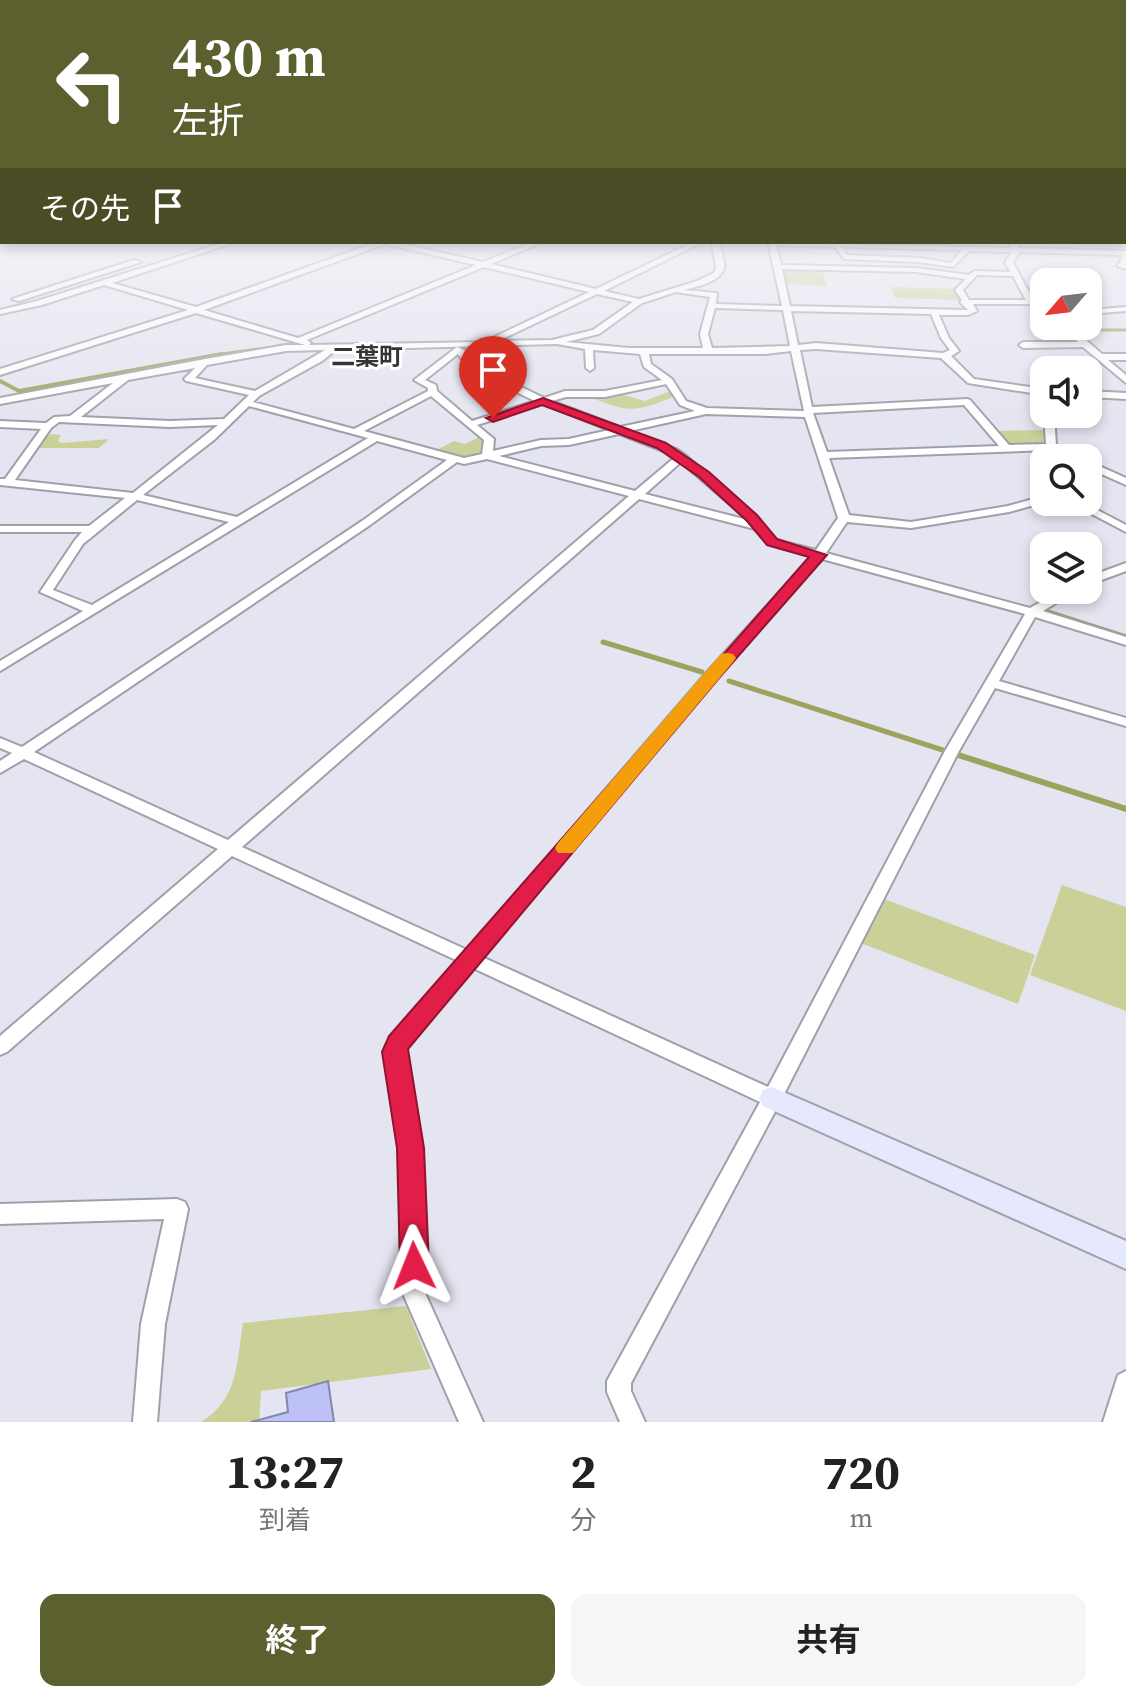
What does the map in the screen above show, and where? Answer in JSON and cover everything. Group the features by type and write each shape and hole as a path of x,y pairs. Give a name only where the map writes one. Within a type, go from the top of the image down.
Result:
{"main road":[{"path":"772,1098 1126,1255"}],"street":[{"path":"0,304 52,288"},
{"path":"14,300 64,288"},
{"path":"0,312 85,288"},
{"path":"122,288 315,347"},
{"path":"0,372 256,288"},
{"path":"300,340 426,288"},
{"path":"585,288 639,301"},
{"path":"482,346 602,288"},
{"path":"552,343 596,332 639,301 683,288"},
{"path":"781,288 809,412 844,518"},
{"path":"712,306 973,311 964,302 961,288"},
{"path":"1022,288 1029,302"},
{"path":"671,292 712,294 704,334 708,351"},
{"path":"964,302 1029,302"},
{"path":"1102,311 1126,309"},
{"path":"0,401 265,351 315,347 552,343 644,351 846,347 945,355 955,351 945,338 934,312"},
{"path":"1081,340 1098,356"},
{"path":"1023,345 1085,344"},
{"path":"93,610 46,592 79,542 227,422 256,394 334,347"},
{"path":"589,348 590,368"},
{"path":"487,456 489,439 451,410 432,392 433,387 419,380 457,350 463,353 472,367 543,401 620,429 681,457 772,542 1032,612 1126,641"},
{"path":"644,351 647,365 669,381 683,403 706,411"},
{"path":"945,355 971,381 1030,390"},
{"path":"1102,357 1126,357"},
{"path":"1102,360 1126,380"},
{"path":"206,362 189,379 256,394"},
{"path":"72,419 127,376"},
{"path":"472,424 565,394 605,394 669,381"},
{"path":"967,402 971,381"},
{"path":"355,432 432,392"},
{"path":"1102,395 1126,396"},
{"path":"248,403 464,461 541,443 599,436 706,411 809,412 967,402"},
{"path":"967,402 1006,448"},
{"path":"4,482 57,419 170,424 227,422"},
{"path":"0,424 48,426"},
{"path":"0,667 375,438"},
{"path":"824,455 1030,447"},
{"path":"487,456 758,526"},
{"path":"0,1047 681,457"},
{"path":"0,768 354,531 455,459"},
{"path":"1102,471 1126,482"},
{"path":"4,482 135,496 239,521"},
{"path":"844,518 911,525 1030,503"},
{"path":"1101,516 1126,529"},
{"path":"471,1422 415,1296 411,1148 394,1052 398,1043 702,686 819,555 844,518"},
{"path":"0,529 92,529"},
{"path":"1102,576 1126,567"},
{"path":"633,1422 619,1392 619,1381 772,1098 952,751 1032,612 1046,604"},
{"path":"991,683 1126,722"},
{"path":"0,742 772,1098"},
{"path":"0,1214 177,1209 153,1324 145,1422"},
{"path":"1115,1422 1126,1383"}],"green space":[{"path":"891,288 935,288 956,289 960,300 895,298"},
{"path":"276,345 300,346 2,400 18,392"},
{"path":"673,390 675,396 631,409 587,396 617,393 645,401"},
{"path":"1047,430 1045,444 1013,446 996,431"},
{"path":"50,434 61,435 58,441 62,443 109,439 99,448 37,448"},
{"path":"483,435 482,454 463,458 435,451 454,441 465,444"},
{"path":"1062,885 1126,907 1126,1011 1030,975"},
{"path":"884,899 1035,955 1018,1004 861,943"},
{"path":"406,1306 431,1369 261,1391 259,1422 201,1422 223,1403 229,1391 237,1366 243,1323"}],"building":[{"path":"328,1381 334,1422 251,1422 288,1412 286,1393"}],"waterway":[{"path":"1102,330 1126,330"},
{"path":"220,354 295,344"},
{"path":"0,381 19,391 220,354"},
{"path":"208,356 220,354"},
{"path":"1048,612 1126,637"},
{"path":"603,642 702,672"},
{"path":"729,681 955,754"},
{"path":"949,752 1126,809"}],"slow traffic":[{"path":"566,848 727,658"}],"district":[{"name":"二葉町","path":"367,357"}],"route":[{"path":"414,1266 411,1148 394,1052 398,1043 712,675 819,555 772,542 752,518 704,475 662,445 543,401 493,418"}]}
